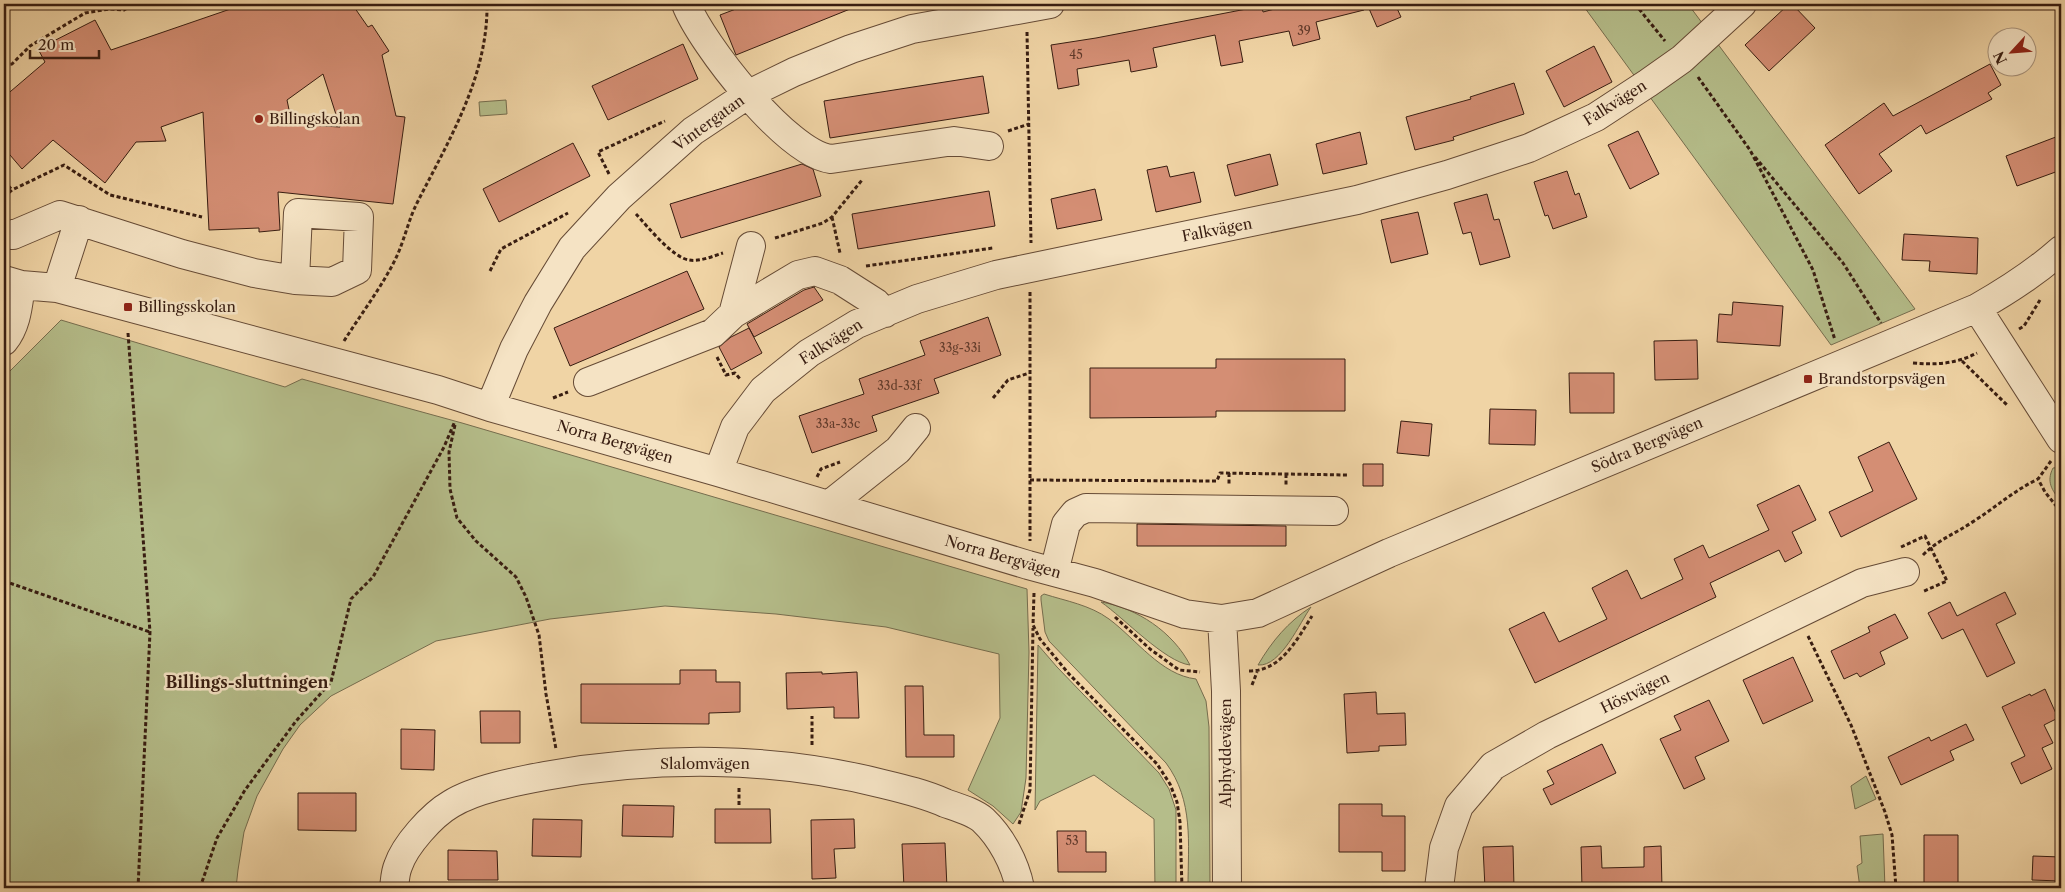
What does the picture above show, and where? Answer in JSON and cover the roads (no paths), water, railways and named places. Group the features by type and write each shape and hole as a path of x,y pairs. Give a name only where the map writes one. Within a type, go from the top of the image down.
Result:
{"street":[{"path":"686,4 706,41 747,95 780,128 807,149 824,158 830,159 954,141 989,146"},
{"name":"Vintergatan","path":"490,407 514,349 538,303 572,248 641,176 693,131 747,95 810,65 851,49 912,29 1050,4"},
{"name":"Falkvägen","path":"718,472 736,427 763,390 809,353 857,324 917,299 996,275 1357,200 1447,175 1529,148 1596,117 1640,88 1682,59 1742,4"},
{"path":"4,234 13,235 60,215 182,254 254,273 295,280"},
{"path":"57,288 79,220"},
{"path":"733,314 751,246"},
{"name":"Södra Bergvägen","path":"1222,619 1258,613 1389,553 1976,308 2018,284 2041,268 2061,250"},
{"path":"588,382 713,333 733,314 798,275 815,271 836,278 876,303 885,313"},
{"path":"4,341 11,332 17,314 12,282"},
{"name":"Norra Bergvägen","path":"12,282 57,288 438,390 490,407 829,505 1044,580 1095,583 1185,614 1222,619"},
{"path":"1976,308 2058,448"},
{"path":"829,505 898,450 916,428"},
{"path":"1044,580 1066,524 1074,513 1086,508 1334,511"},
{"name":"Höstvägen","path":"1439,888 1444,848 1458,806 1494,766 1547,735 1862,583 1905,572"},
{"name":"Alphyddevägen","path":"1222,619 1226,691 1226,888"},
{"name":"Slalomvägen","path":"394,888 398,866 418,831 451,804 490,788 560,773 630,764 720,762 787,766 842,774 927,795 981,818 1001,842 1017,874 1020,888"}],"place":[{"name":"Billingskolan","path":"259,119"},
{"name":"Billingsskolan","path":"128,307"},
{"name":"Brandstorpsvägen","path":"1808,379"}],"district":[{"name":"Billings-sluttningen","path":"247,682"}]}
